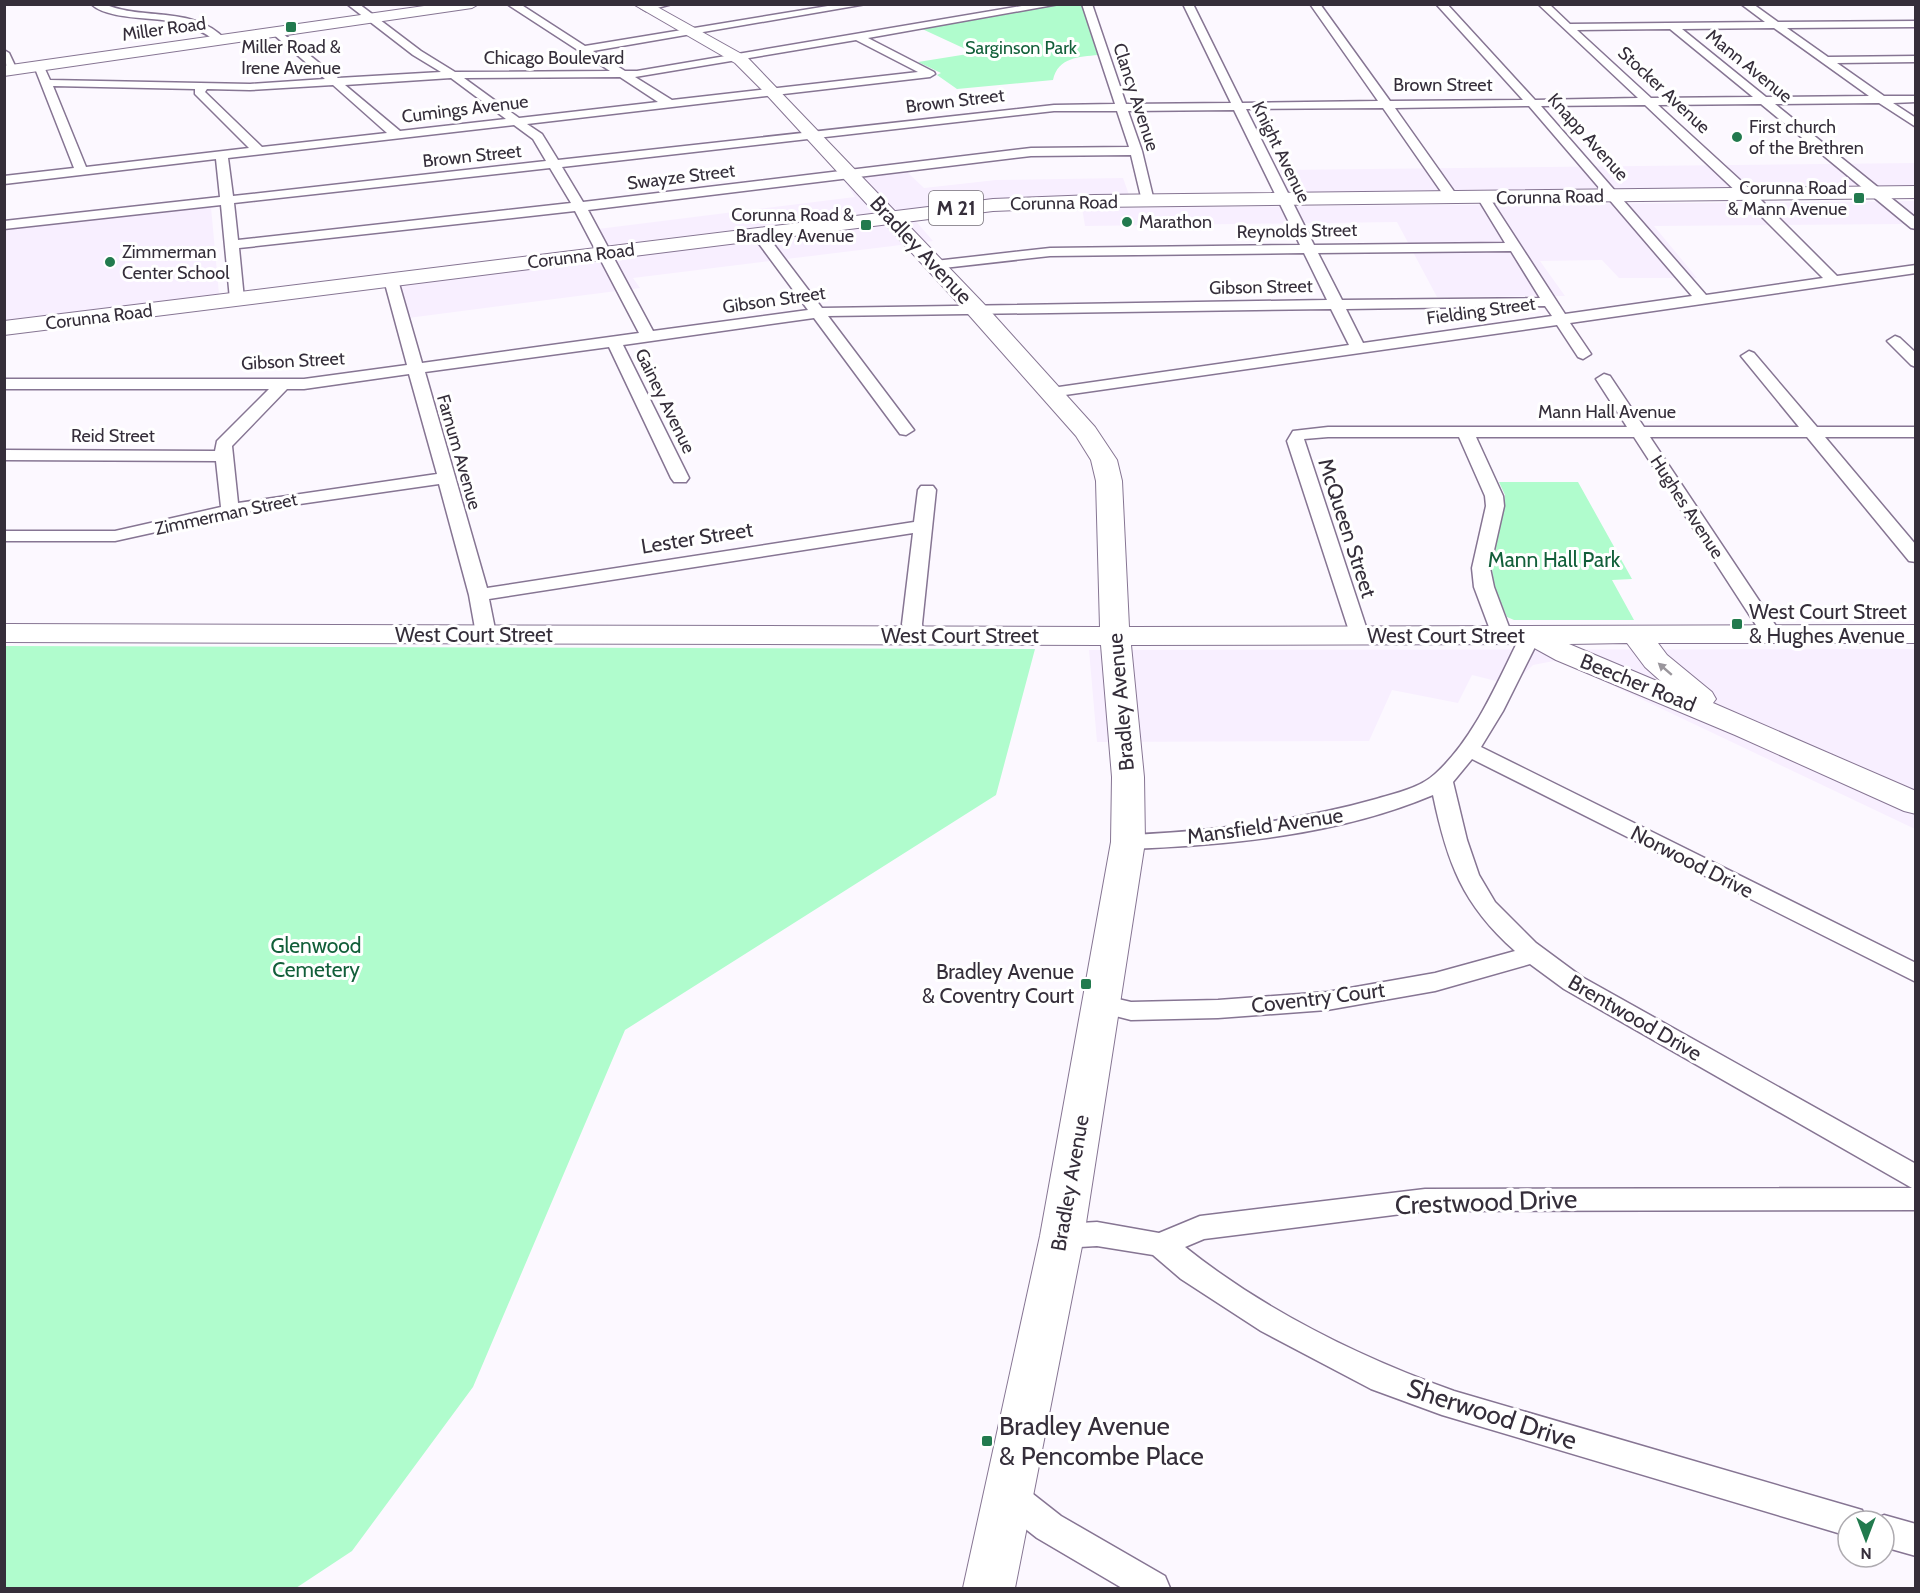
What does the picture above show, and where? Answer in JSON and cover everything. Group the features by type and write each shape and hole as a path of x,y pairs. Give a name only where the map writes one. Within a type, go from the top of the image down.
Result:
{"street":[{"path":"96,4 110,10 184,21 207,28 221,40"},
{"name":"Gainey Avenue","path":"352,4 417,53 453,75 538,137 579,206 648,337"},
{"name":"Miller Road","path":"8,71 472,4"},
{"path":"512,4 670,104"},
{"path":"583,49 861,4"},
{"name":"Chicago Boulevard","path":"48,83 250,87 453,75 624,75 1054,4"},
{"name":"Clancy Avenue","path":"1088,4 1136,151 1148,201"},
{"name":"Knight Avenue","path":"1188,4 1358,348"},
{"path":"1315,4 1452,197"},
{"name":"Knapp Avenue","path":"1442,4 1702,298"},
{"name":"Stocker Avenue","path":"1543,4 1747,194 1834,281"},
{"path":"1746,4 1916,124"},
{"name":"Bradley Avenue","path":"651,6 690,32 736,57 773,92 1052,392 1092,440 1104,460 1109,481 1115,636 1128,777 1128,842 1062,1236 988,1588"},
{"path":"950,8 971,18"},
{"path":"1567,27 1916,24"},
{"name":"Mann Avenue","path":"1671,27 1916,225"},
{"path":"276,32 397,135"},
{"name":"Cumings Avenue","path":"4,180 930,74 858,37"},
{"path":"4,53 8,71"},
{"path":"1825,60 1916,59"},
{"path":"38,66 48,83 79,167 83,171"},
{"path":"203,87 199,92 258,150"},
{"name":"Brown Street","path":"4,225 227,202 1054,108 1916,99"},
{"name":"Swayze Street","path":"232,245 1031,152 1136,151"},
{"path":"222,155 237,299"},
{"name":"Corunna Road","path":"4,328 758,233 1019,203 1916,192"},
{"path":"1483,197 1563,319 1583,354"},
{"path":"758,233 906,430"},
{"name":"Reynolds Street","path":"935,265 1050,252 1515,247"},
{"name":"Fielding Street","path":"1052,392 1916,269"},
{"name":"Farnum Avenue","path":"391,280 479,595 486,634"},
{"name":"Gibson Street","path":"4,384 304,384 833,311 1552,302"},
{"path":"1895,341 1916,362"},
{"name":"Gainey Avenue","path":"614,342 680,478"},
{"path":"1749,356 1916,557"},
{"name":"Hughes Avenue","path":"1604,379 1772,635"},
{"path":"230,510 222,445 282,385"},
{"path":"1465,431 1494,496 1495,506 1481,568 1484,587 1517,635"},
{"name":"Mann Hall Avenue","path":"1299,435 1328,432 1465,431 1916,432"},
{"name":"McQueen Street","path":"1299,435 1295,441 1359,636"},
{"name":"Reid Street","path":"4,455 222,456"},
{"name":"Zimmerman Street","path":"4,536 115,536 230,510 446,478"},
{"path":"914,636 912,624 927,490"},
{"name":"Lester Street","path":"479,595 922,526"},
{"name":"West Court Street","path":"4,633 914,636 1916,634"},
{"name":"Beecher Road","path":"1517,635 1746,728 1916,804"},
{"name":"Mansfield Avenue","path":"1128,842 1289,826 1354,814 1410,796 1441,780 1469,749 1517,635"},
{"name":"Beecher Road","path":"1636,635 1656,661 1684,686 1746,728"},
{"name":"Norwood Drive","path":"1469,749 1916,974"},
{"name":"Brentwood Drive","path":"1441,780 1453,834 1467,875 1495,916 1532,955 1573,983 1916,1178"},
{"name":"Coventry Court","path":"1101,1004 1131,1011 1218,1009 1327,1001 1435,982 1532,955"},
{"name":"Crestwood Drive","path":"1161,1245 1200,1228 1425,1200 1916,1198"},
{"path":"1062,1236 1097,1234 1161,1245"},
{"name":"Sherwood Drive","path":"1161,1245 1192,1270 1272,1322 1382,1378 1453,1405 1836,1517"},
{"path":"1007,1494 1049,1527 1153,1588"},
{"path":"1896,1534 1916,1540"}],"shaded area":[{"path":"1915,163 1916,187 1290,194 1279,170"},
{"path":"906,171 924,188 996,180 1123,178 1129,195 990,199 609,245 598,229 855,197 843,179"},
{"path":"1915,201 1916,217 1899,217 1906,224 1654,226 1697,278 1619,278 1602,260 1540,261 1565,296 1437,297 1397,222 1085,226 1082,208"},
{"name":"Zimmerman Center School","path":"211,207 219,294 5,320 5,230"},
{"path":"914,219 933,241 633,278 640,288 408,318 401,285"},
{"path":"1915,649 1915,829 1559,660 1533,665 1512,685 1472,675 1458,703 1392,690 1369,741 1097,742 1089,650"}],"green space":[{"name":"Sarginson Park","path":"1064,4 1082,5 1098,55 1077,58 1064,63 1059,67 1053,80 957,89 937,75 941,73 918,62 974,53 920,28"},
{"name":"Mann Hall Park","path":"1499,482 1578,482 1632,579 1612,580 1634,620 1514,620 1507,617 1493,584 1492,567 1505,495"},
{"name":"Glenwood Cemetery","path":"5,646 1035,649 996,795 625,1030 473,1387 352,1551 296,1588 5,1588"}],"place":[{"name":"Miller Road & Irene Avenue","path":"291,27"},
{"name":"First church of the Brethren","path":"1737,137"},
{"name":"Corunna Road & Mann Avenue","path":"1859,198"},
{"name":"Marathon","path":"1127,222"},
{"name":"Corunna Road & Bradley Avenue","path":"866,225"},
{"name":"Zimmerman Center School","path":"110,262"},
{"name":"West Court Street & Hughes Avenue","path":"1737,624"},
{"name":"Bradley Avenue & Coventry Court","path":"1086,984"},
{"name":"Bradley Avenue & Pencombe Place","path":"987,1441"}]}
